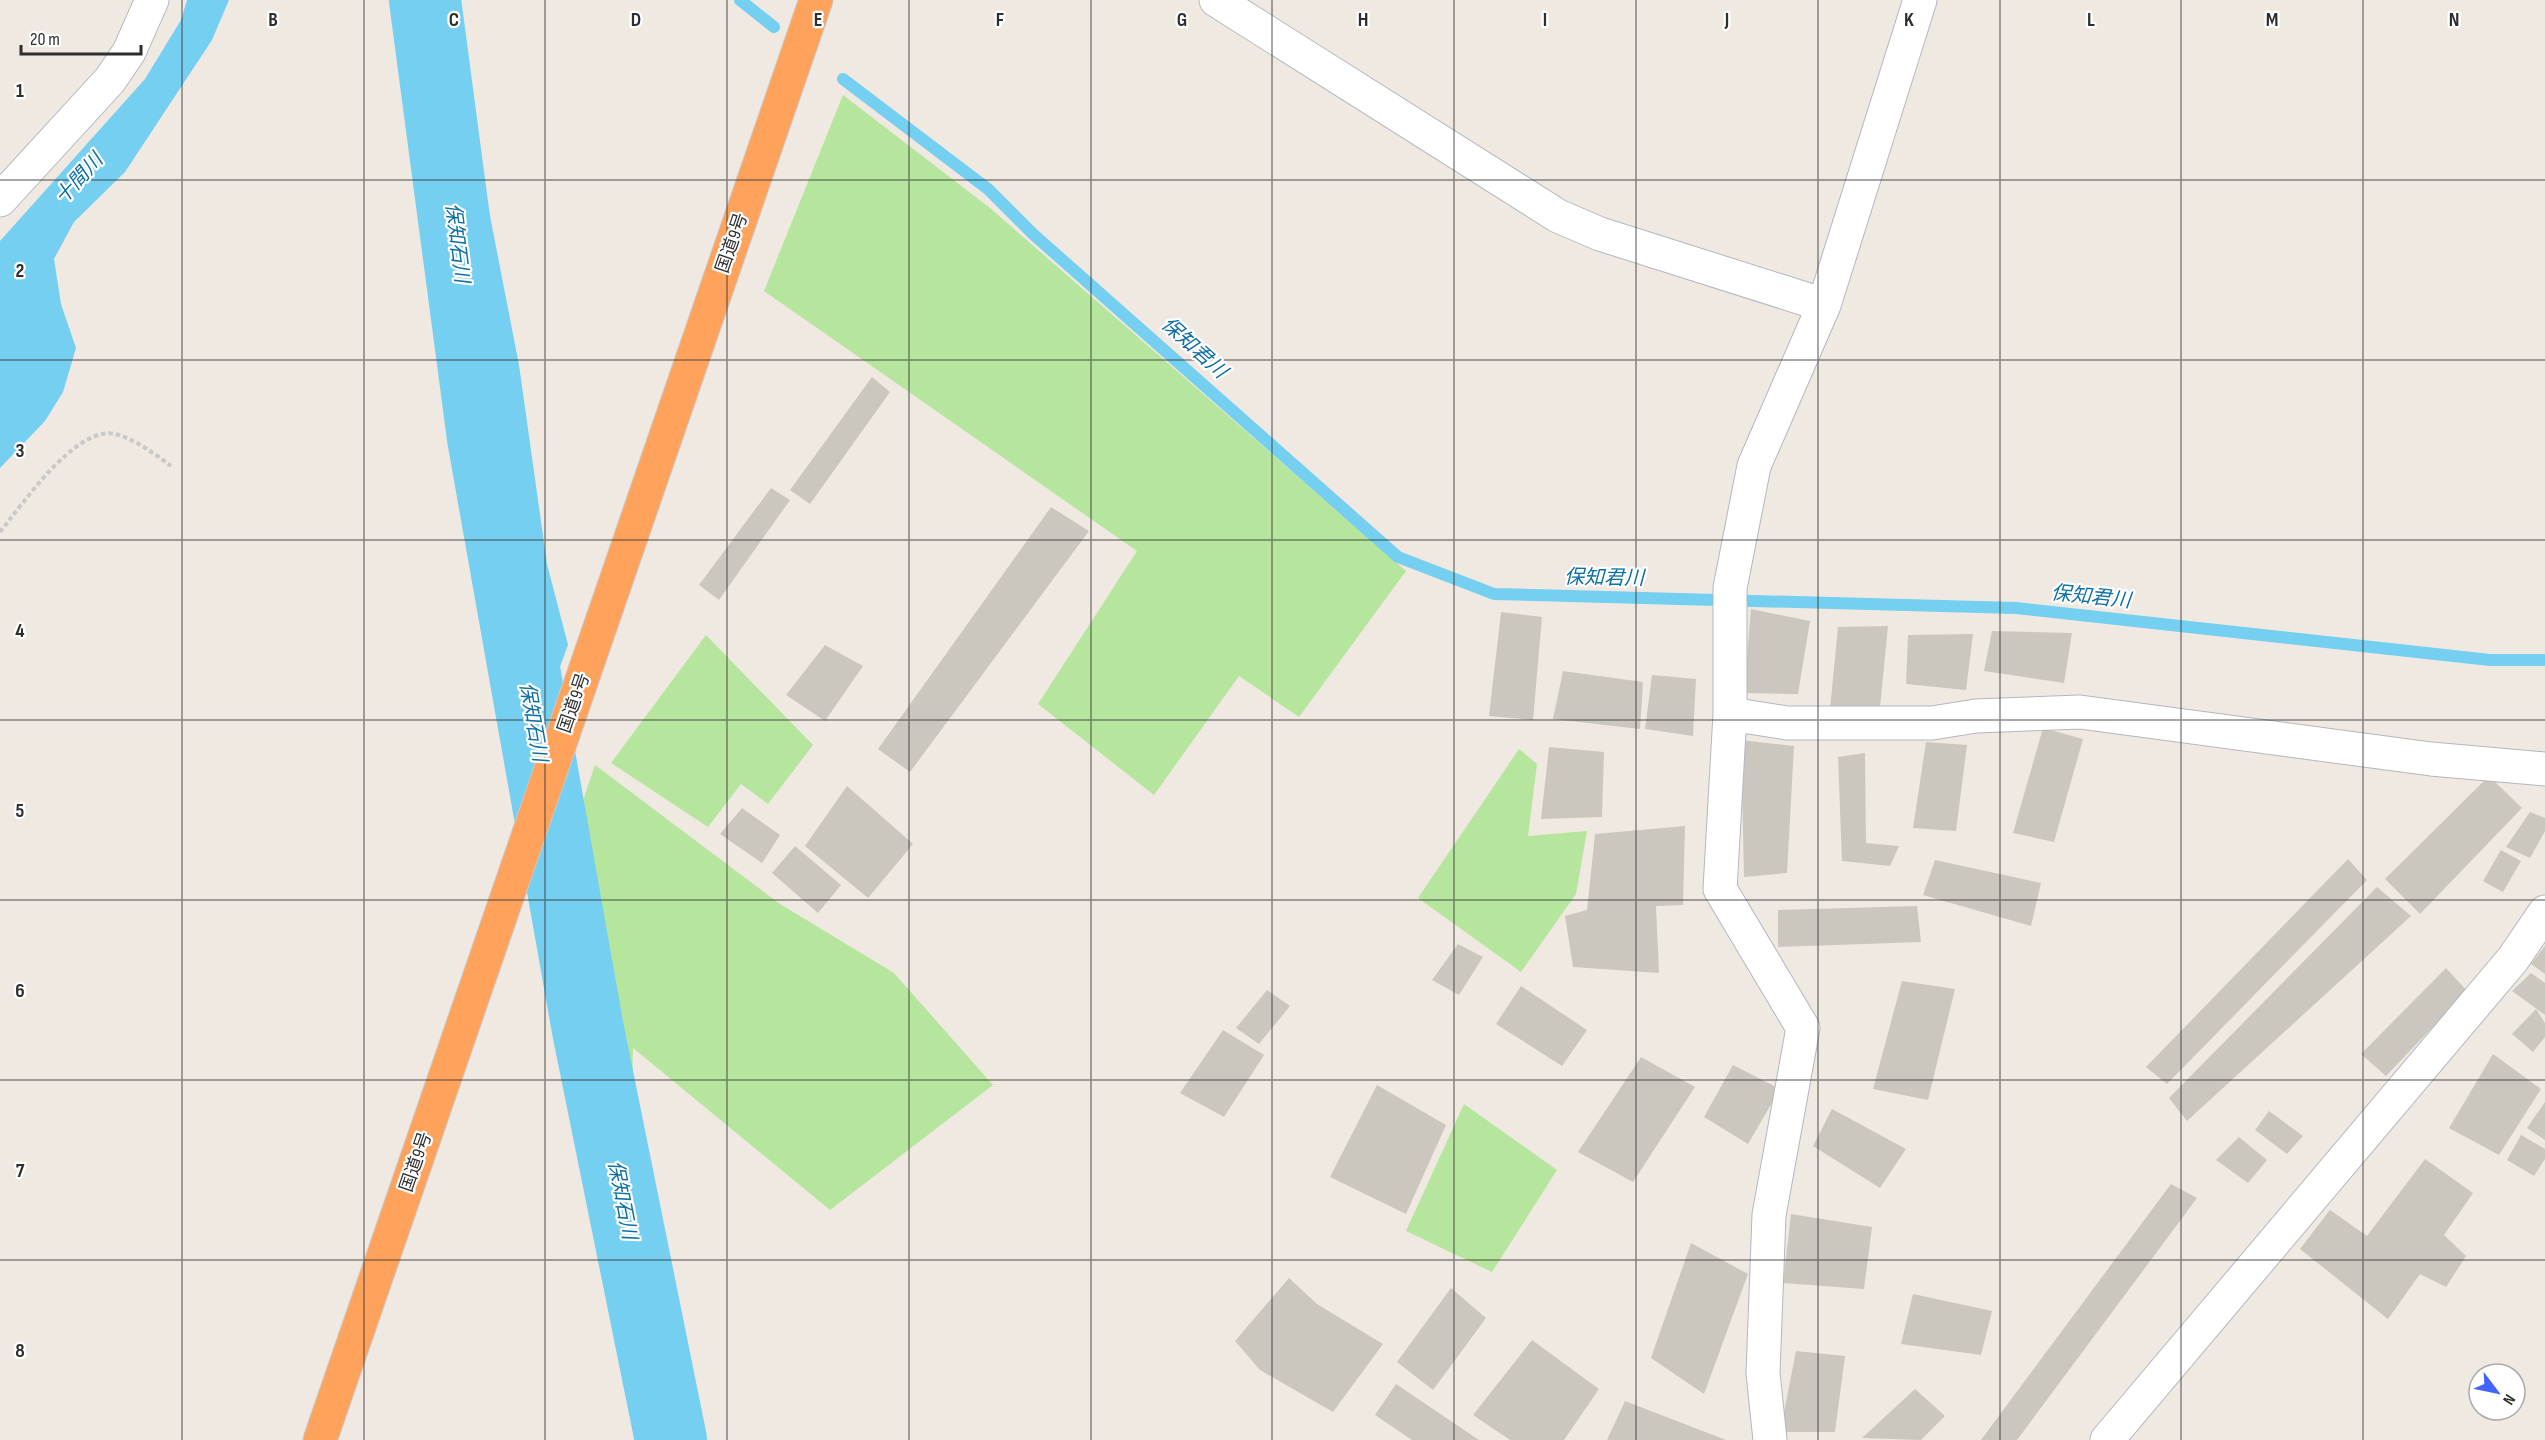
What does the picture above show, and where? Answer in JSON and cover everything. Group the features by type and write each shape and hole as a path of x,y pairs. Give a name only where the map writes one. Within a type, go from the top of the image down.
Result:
{"highway":[{"name":"国道9号","path":"320,1440 816,0"}],"street":[{"path":"0,200 110,80 129,52 152,0"},
{"path":"1216,0 1558,216 1600,234 1824,305"},
{"path":"1770,1440 1763,1373 1769,1215 1803,1028 1720,889 1730,714 1730,588 1754,466 1824,305 1920,0"},
{"path":"1730,714 1787,723 1932,723 1976,716 2080,712 2430,759 2545,769"},
{"path":"2107,1440 2513,959 2545,912"}],"path":[{"path":"0,532 53,468 75,447 89,438 114,434 131,440 171,466"}],"green space":[{"path":"843,95 990,208 1406,571 1299,717 1239,676 1154,795 1038,704 1137,551 764,291"},
{"path":"706,635 813,745 768,804 741,784 708,827 611,763"},
{"path":"1519,749 1537,764 1528,836 1587,831 1576,894 1521,972 1418,898"},
{"path":"595,765 780,904 894,973 993,1085 830,1210 633,1048 632,1096 610,1074 564,857"},
{"path":"1464,1104 1557,1170 1492,1272 1406,1231"}],"water":[{"name":"十間川","path":"187,0 229,0 212,40 125,172 74,222 54,259 61,304 76,348 63,392 45,421 0,468 0,241 145,79 181,20"},
{"path":"418,0 448,0 519,365 547,564 568,645 544,710"}],"building":[{"path":"872,377 890,392 810,504 790,490"},
{"path":"771,488 790,500 719,600 699,585"},
{"path":"1051,507 1089,531 910,772 878,749"},
{"path":"1751,609 1810,621 1798,694 1744,693"},
{"path":"1501,612 1542,617 1533,720 1489,716"},
{"path":"1888,626 1880,707 1830,709 1838,627"},
{"path":"1992,631 2072,633 2064,683 1984,671"},
{"path":"1973,634 1966,690 1906,684 1908,635"},
{"path":"825,645 863,666 825,721 786,695"},
{"path":"1563,671 1643,682 1640,729 1553,719"},
{"path":"1652,675 1696,679 1693,736 1645,729"},
{"path":"2043,728 2083,739 2054,842 2013,833"},
{"path":"1741,740 1794,746 1787,873 1744,877"},
{"path":"1926,742 1967,745 1956,831 1913,828"},
{"path":"1549,747 1604,752 1602,817 1541,819"},
{"path":"1865,753 1866,843 1899,846 1890,866 1842,861 1838,757"},
{"path":"2489,776 2522,808 2420,914 2385,879"},
{"path":"847,786 913,844 868,898 805,846"},
{"path":"742,808 780,835 762,863 720,834"},
{"path":"2530,812 2545,818 2545,831 2530,858 2506,847"},
{"path":"1685,826 1683,905 1656,906 1659,973 1573,967 1565,916 1587,910 1595,834"},
{"path":"795,846 841,885 818,913 772,873"},
{"path":"2501,850 2521,861 2503,892 2483,881"},
{"path":"2348,859 2367,880 2167,1084 2146,1067"},
{"path":"1935,860 2041,883 2031,926 1923,895"},
{"path":"2377,887 2411,916 2187,1121 2169,1098"},
{"path":"1917,906 1921,942 1778,947 1778,910"},
{"path":"1458,944 1483,957 1459,995 1432,980"},
{"path":"2545,946 2545,974 2531,964"},
{"path":"2446,968 2467,991 2386,1076 2361,1054"},
{"path":"2531,973 2545,983 2545,1015 2512,991"},
{"path":"1902,981 1955,989 1928,1100 1873,1089"},
{"path":"1521,986 1587,1030 1562,1066 1496,1024"},
{"path":"1267,990 1290,1006 1259,1044 1236,1028"},
{"path":"2536,1009 2545,1023 2545,1037 2533,1052 2512,1034"},
{"path":"1223,1030 1264,1055 1224,1117 1180,1093"},
{"path":"2493,1054 2541,1089 2499,1155 2449,1128"},
{"path":"1641,1057 1695,1087 1633,1182 1578,1152"},
{"path":"1733,1065 1780,1089 1748,1144 1704,1117"},
{"path":"1377,1085 1446,1125 1406,1214 1330,1177"},
{"path":"2545,1102 2545,1140 2527,1128"},
{"path":"1832,1109 1906,1149 1880,1188 1813,1146"},
{"path":"2269,1111 2303,1136 2287,1154 2255,1130"},
{"path":"2521,1135 2545,1149 2545,1159 2534,1176 2507,1160"},
{"path":"2239,1137 2267,1160 2248,1183 2216,1160"},
{"path":"2425,1159 2473,1193 2444,1235 2466,1256 2446,1287 2420,1274 2388,1319 2300,1249 2330,1210 2367,1236"},
{"path":"2171,1184 2197,1198 2017,1440 1981,1440"},
{"path":"1791,1214 1872,1227 1864,1289 1783,1283"},
{"path":"1691,1243 1748,1274 1704,1394 1651,1358"},
{"path":"1289,1278 1317,1304 1383,1344 1333,1412 1260,1370 1235,1341"},
{"path":"1451,1288 1486,1318 1433,1390 1397,1362"},
{"path":"1913,1294 1992,1311 1981,1355 1901,1344"},
{"path":"1532,1340 1599,1389 1564,1440 1510,1440 1473,1415"},
{"path":"1796,1351 1845,1356 1835,1432 1780,1432"},
{"path":"1396,1384 1479,1440 1412,1440 1375,1415"},
{"path":"1915,1389 1945,1416 1921,1440 1862,1438"},
{"path":"1625,1401 1726,1440 1607,1440"}],"waterway":[{"name":"保知石川","path":"425,0 483,438 588,1030 671,1440"},
{"name":"保知君川","path":"740,0 774,27"},
{"name":"保知君川","path":"843,79 988,189 1033,234 1398,557 1494,594 2016,608 2490,660 2545,660"}]}
